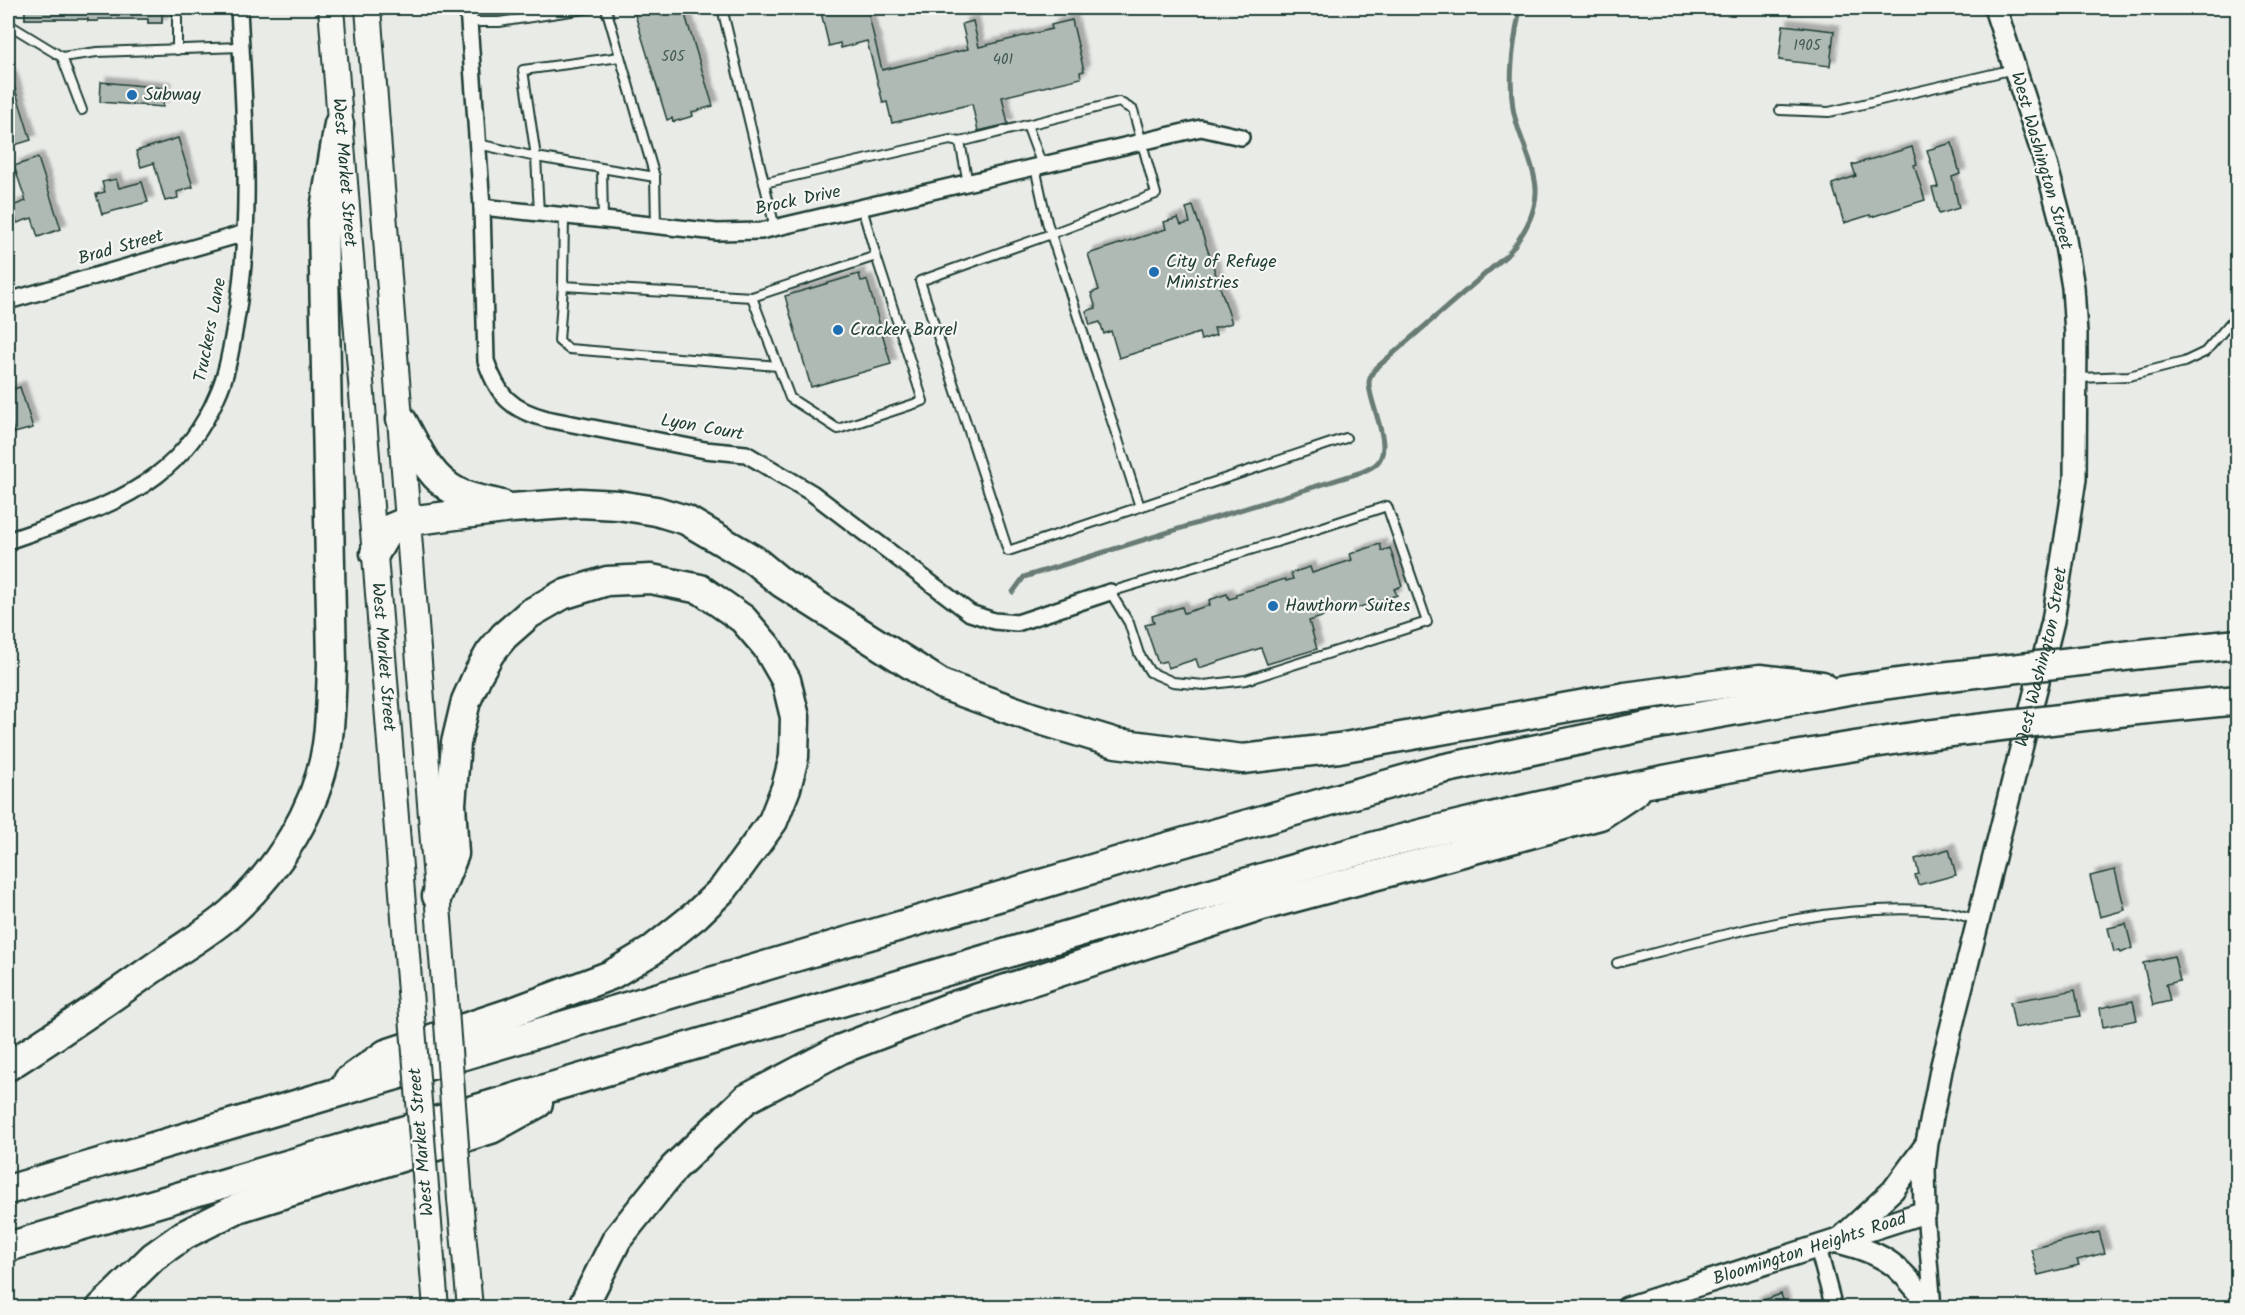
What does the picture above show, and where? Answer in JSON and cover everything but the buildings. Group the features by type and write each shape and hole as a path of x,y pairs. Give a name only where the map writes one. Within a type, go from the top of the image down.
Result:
{"highway":[{"path":"8,1066 84,1018 231,913 288,845 317,783 327,748 332,664 323,221 339,124"},
{"path":"401,419 436,478 457,492 512,508"},
{"path":"375,553 390,530 408,521 512,508 580,503 618,505 656,511 686,520 754,560 783,583 944,685 1031,717 1116,743 1243,759 1339,748 1625,697 1760,679 1854,689"},
{"path":"328,1095 386,1054 510,1013 611,975 651,951 696,915 724,888 773,821 786,788 794,757 795,717 791,698 786,680 767,647 743,619 700,589 651,579 607,581 562,595 530,614 504,636 490,653 466,701 456,742 452,804 454,854 437,896"},
{"path":"8,1190 1132,857 1442,769 1647,726 1854,689 2238,644"},
{"path":"8,1247 1269,876 1459,824 1647,783 1808,753 1926,735 2238,700"},
{"path":"582,1308 617,1239 674,1168 746,1099 841,1049 951,1007 1262,906 1600,815 1647,783"},
{"path":"101,1308 153,1257 184,1235 238,1209 491,1129 582,1078"}],"main road":[{"name":"West Market Street","path":"331,8 436,1308"},
{"name":"West Market Street","path":"368,8 470,1308"},
{"name":"West Washington Street","path":"1925,1212 1924,1168 1942,1065 2053,621 2076,478 2077,378 2073,287 2063,228 2046,164 1995,8"},
{"path":"1828,1245 1893,1190 1927,1143"},
{"name":"Bloomington Heights Road","path":"1627,1308 1925,1212"},
{"path":"1828,1245 1867,1249 1895,1265 1932,1308"}],"street":[{"name":"Truckers Lane","path":"8,542 110,503 140,488 176,458 198,432 218,396 230,351 240,297 245,232 246,140 239,8"},
{"path":"468,15 482,207"},
{"name":"Brock Drive","path":"482,207 717,232 761,231 1201,128 1241,137"},
{"name":"Lyon Court","path":"482,207 486,360 493,381 503,397 527,414 705,450 746,454 812,494 970,613 994,621 1017,624 1110,592"},
{"name":"Brad Street","path":"8,301 245,232"},
{"name":"West Washington Street","path":"1925,1212 1932,1308"},
{"path":"1828,1245 1834,1308"}],"lane":[{"path":"468,15 499,22 591,8"},
{"path":"606,8 655,177 656,226"},
{"path":"722,8 775,228"},
{"path":"177,12 177,50"},
{"path":"8,24 62,57 82,110"},
{"path":"62,57 97,52 241,47"},
{"path":"539,213 536,157 523,70 620,57"},
{"path":"1780,110 1829,112 2015,69"},
{"path":"764,183 950,140 960,142 1119,102 1133,110 1156,194 920,281 1008,551 1346,438"},
{"path":"1027,125 1039,166 1051,234 1140,507"},
{"path":"960,142 968,183"},
{"path":"478,144 536,157 655,177"},
{"path":"603,169 603,220"},
{"path":"752,297 790,398 838,429 922,401 862,208"},
{"path":"564,216 559,341 569,349 778,366"},
{"path":"563,286 752,297 876,256"},
{"path":"2077,378 2129,376 2184,362 2205,352 2238,315"},
{"path":"1387,506 1427,622 1246,680 1204,685 1173,682 1150,672 1139,654 1129,623 1110,592 1387,506"},
{"path":"1617,963 1709,938 1807,917 1876,909 1944,911 1978,920"}],"waterway":[{"path":"1013,592 1024,577 1362,472 1375,465 1381,458 1383,449 1380,426 1370,392 1369,383 1374,370 1507,255 1523,232 1534,206 1535,178 1515,118 1511,83 1512,58 1520,8"}],"place":[{"name":"Subway","path":"132,95"},
{"name":"City of Refuge Ministries","path":"1154,272"},
{"name":"Cracker Barrel","path":"838,330"},
{"name":"Hawthorn Suites","path":"1273,606"}]}
